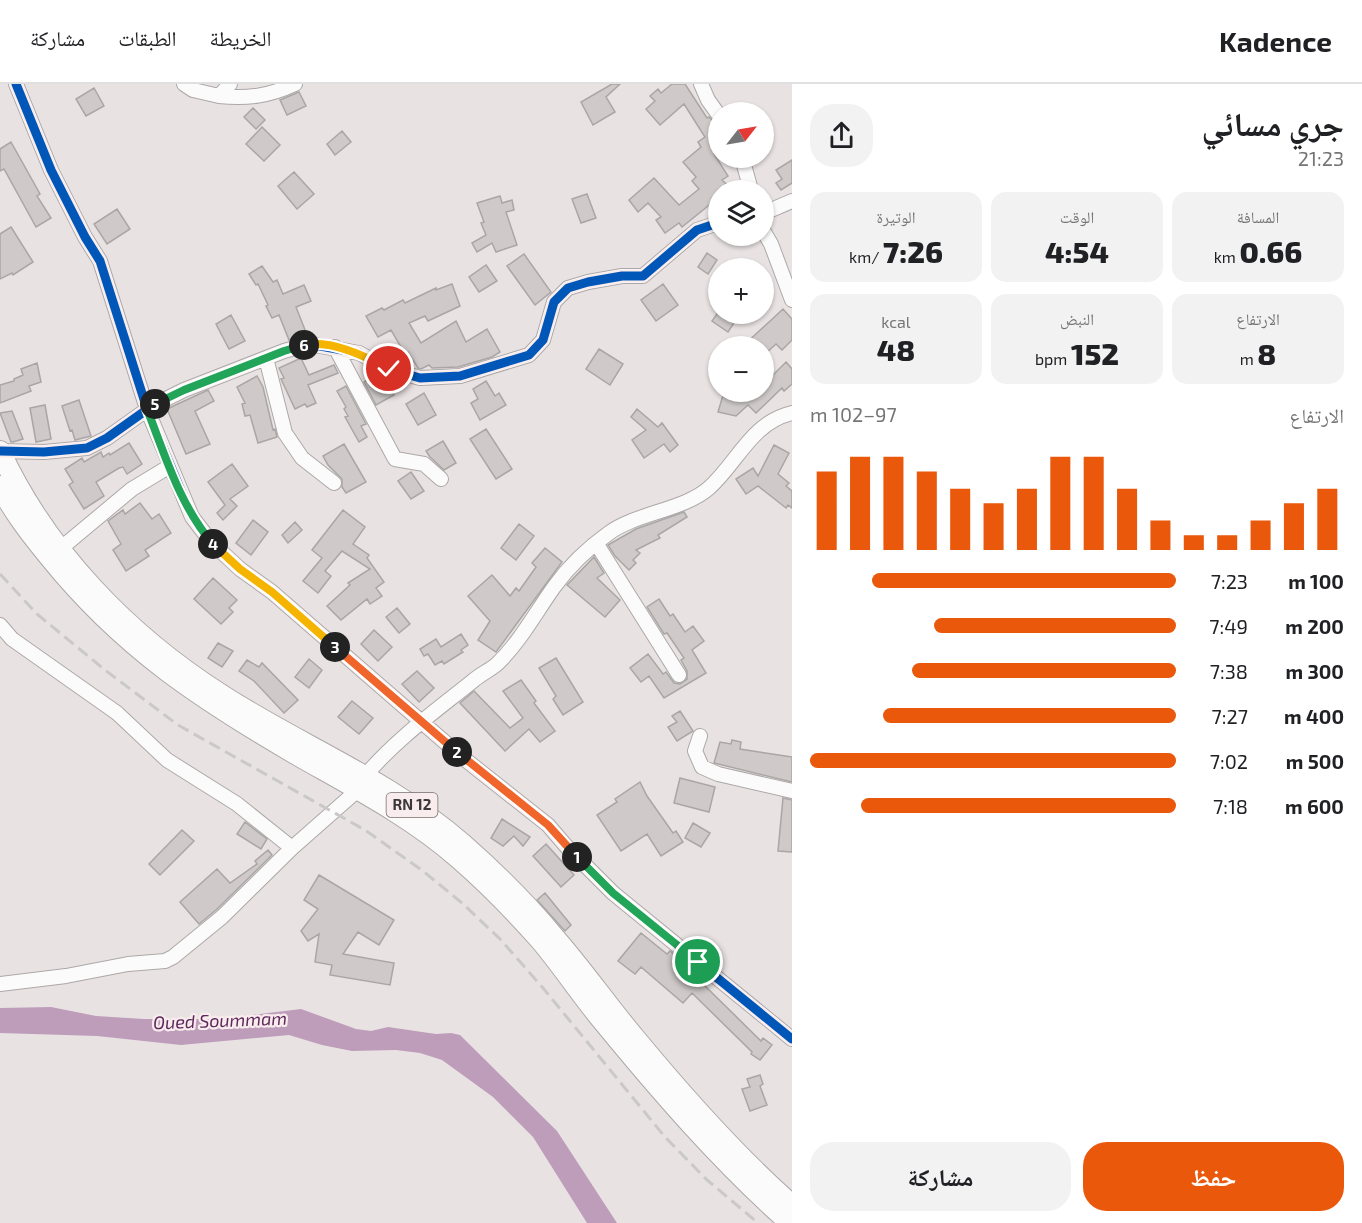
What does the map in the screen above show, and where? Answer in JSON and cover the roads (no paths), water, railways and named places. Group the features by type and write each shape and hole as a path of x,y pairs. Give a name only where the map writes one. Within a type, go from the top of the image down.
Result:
{"highway":[{"name":"RN 12","path":"0,451 25,498 60,549 119,615 177,663 222,695 362,783 458,858 540,940 598,1016 687,1122 750,1188 790,1223"},
{"name":"RN 12","path":"0,486 37,542 72,586 134,646 190,689 240,721 362,783 402,798 460,842 521,899 556,938 668,1077 751,1168 792,1205"}],"street":[{"path":"16,84 51,170 85,237 100,261 147,409 170,466 192,517 212,543 462,757 548,825 613,893 792,1039"},
{"path":"184,84 193,90 243,99 267,94 295,84"},
{"path":"219,96 230,84"},
{"path":"701,84 709,102"},
{"path":"774,209 792,201"},
{"path":"0,451 44,452 87,448 106,438 147,409 184,390 309,344 359,353 389,369 420,378 460,376 529,355 543,340 554,302 568,288 622,276 643,276 697,230 708,226"},
{"path":"772,246 792,300"},
{"path":"335,347 396,459 424,464 441,479"},
{"path":"266,358 285,434 302,458 334,483"},
{"path":"0,984 66,976 128,964 165,961 173,957 222,917 362,783 380,758 422,721 496,664 514,644 570,566 596,543 612,531 707,490 727,470 749,441 769,422 792,413"},
{"path":"60,549 132,489 170,466"},
{"path":"596,543 679,675"},
{"path":"0,625 19,644 117,713 167,760 237,804 292,848"},
{"path":"700,736 695,751 702,767 718,774 792,791"}],"water":[{"name":"Oued Soummam","path":"51,1007 96,1016 144,1019 219,1019 301,1009 356,1029 371,1031 388,1027 460,1035 557,1131 617,1223 587,1223 533,1137 493,1097 442,1060 420,1053 396,1050 352,1051 289,1035 181,1045 97,1036 0,1033 0,1008"}],"railway":[{"path":"0,574 37,614 105,670 178,725 365,830 423,871 462,903 500,939 543,988 665,1137 706,1179 758,1223"}]}
